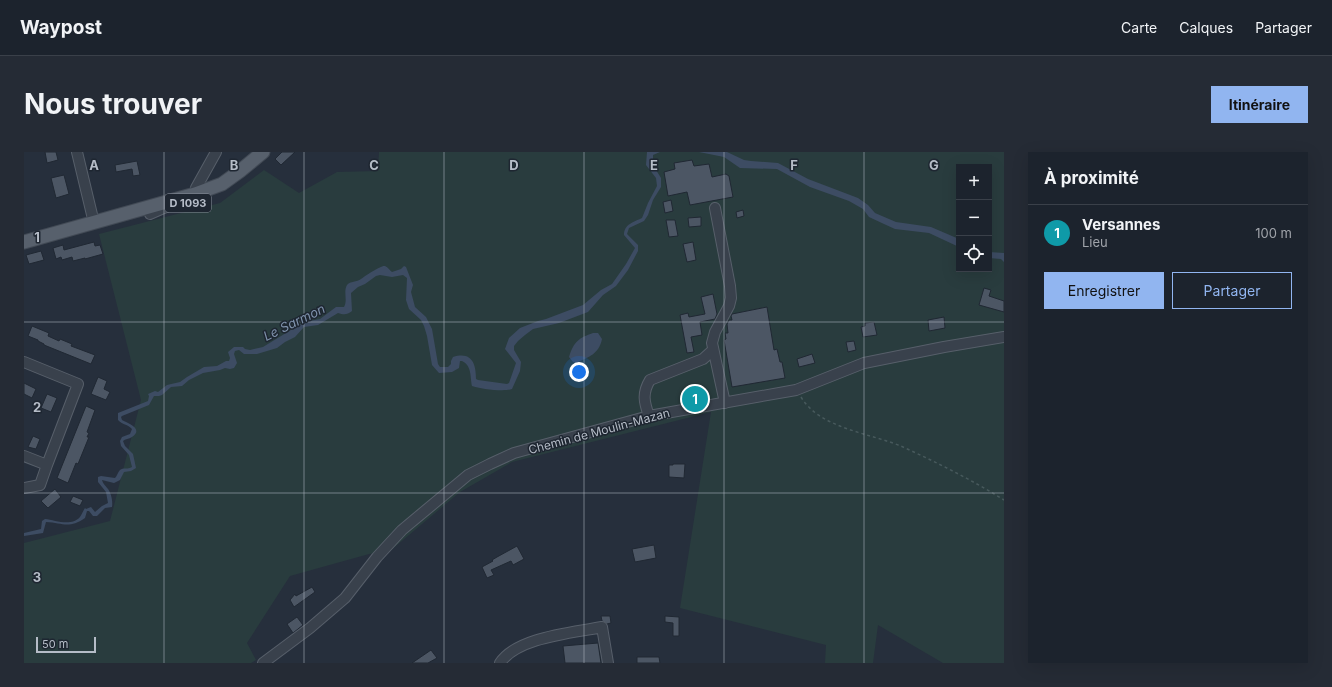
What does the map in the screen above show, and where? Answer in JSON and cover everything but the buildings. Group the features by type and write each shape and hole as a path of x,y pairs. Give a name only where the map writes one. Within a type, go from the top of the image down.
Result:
{"main road":[{"name":"D 1093","path":"24,242 194,194 222,184 263,152"},
{"name":"D 1093","path":"94,223 122,222 204,199 222,192 237,182 266,152"}],"street":[{"path":"77,152 94,223"},
{"path":"150,214 194,194 216,152"},
{"path":"715,208 731,298 729,306 713,336 714,350 725,403"},
{"name":"Chemin de Moulin-Mazan","path":"264,663 310,628 345,598 377,557 402,530 468,475 514,453 649,416 796,390 864,364 1004,337"},
{"path":"649,416 645,405 644,392 650,380 703,359 714,350"},
{"path":"24,362 78,384 40,485 24,488"},
{"path":"24,456 47,464"},
{"path":"500,663 514,650 533,640 602,627 608,663"}],"path":[{"path":"796,390 804,402 819,416 836,424 902,447 984,487 1004,500"}],"shaded area":[{"path":"379,152 1004,152 1004,663 943,663 878,625 873,663 825,663 826,645 680,608 711,412 512,462 460,492 390,551 369,554 290,576 247,643 256,660 251,663 24,663 24,543 110,521 141,400 99,234 220,203 264,170 299,193 337,172 378,171"}],"water":[{"path":"647,152 660,152 653,155 653,165 661,178 661,187 653,200 648,215 644,221 629,228 627,234 638,245 638,251 628,270 616,286 603,295 588,312 559,323 533,329 518,341 514,346 514,350 521,362 520,371 512,389 492,390 472,386 469,368 462,361 460,361 459,368 452,372 439,373 432,365 424,326 421,320 409,309 406,300 407,278 403,275 392,277 380,275 376,276 351,293 352,311 349,313 338,313 318,325 304,327 295,337 277,348 257,354 244,354 239,350 235,351 234,354 237,363 234,368 225,368 203,373 189,380 182,386 171,387 162,395 154,396 149,405 122,416 122,420 136,429 135,434 131,438 123,441 125,446 133,454 136,468 131,471 124,472 120,480 114,483 102,480 110,493 112,507 105,508 97,516 93,516 89,511 87,511 85,518 75,523 66,524 46,522 43,533 24,536 24,533 41,529 42,521 45,519 72,522 80,517 85,508 91,507 95,512 108,503 106,492 98,482 98,477 115,478 121,469 132,467 129,455 121,446 120,441 122,437 130,434 132,429 118,420 118,413 148,401 148,394 155,391 158,392 167,385 180,382 204,367 217,366 229,361 230,358 228,352 234,347 243,347 250,350 263,347 304,322 320,319 336,307 344,307 346,302 345,290 347,285 383,266 392,272 401,269 404,266 406,267 413,285 411,292 415,307 426,317 432,329 438,364 440,367 448,367 451,364 453,357 465,356 469,357 474,364 476,379 507,384 509,383 516,363 505,349 509,338 520,328 583,305 601,290 612,284 626,264 635,248 624,235 624,231 630,224 642,218 657,186 656,178 646,165"},
{"path":"699,152 727,152 744,160 778,163 808,179 858,198 868,205 875,213 896,222 931,227 956,238 956,246 929,233 895,229 869,217 863,209 849,201 810,187 777,169 740,168 724,157"},
{"path":"992,252 1004,253 1004,262 1001,259 992,258"},
{"path":"593,333 598,333 602,339 596,352 576,363 573,362 569,357 575,344 584,337"}],"place":[{"name":"Versannes","path":"695,399"}],"water label":[{"name":"Le Sarmon","path":"294,322"}]}
